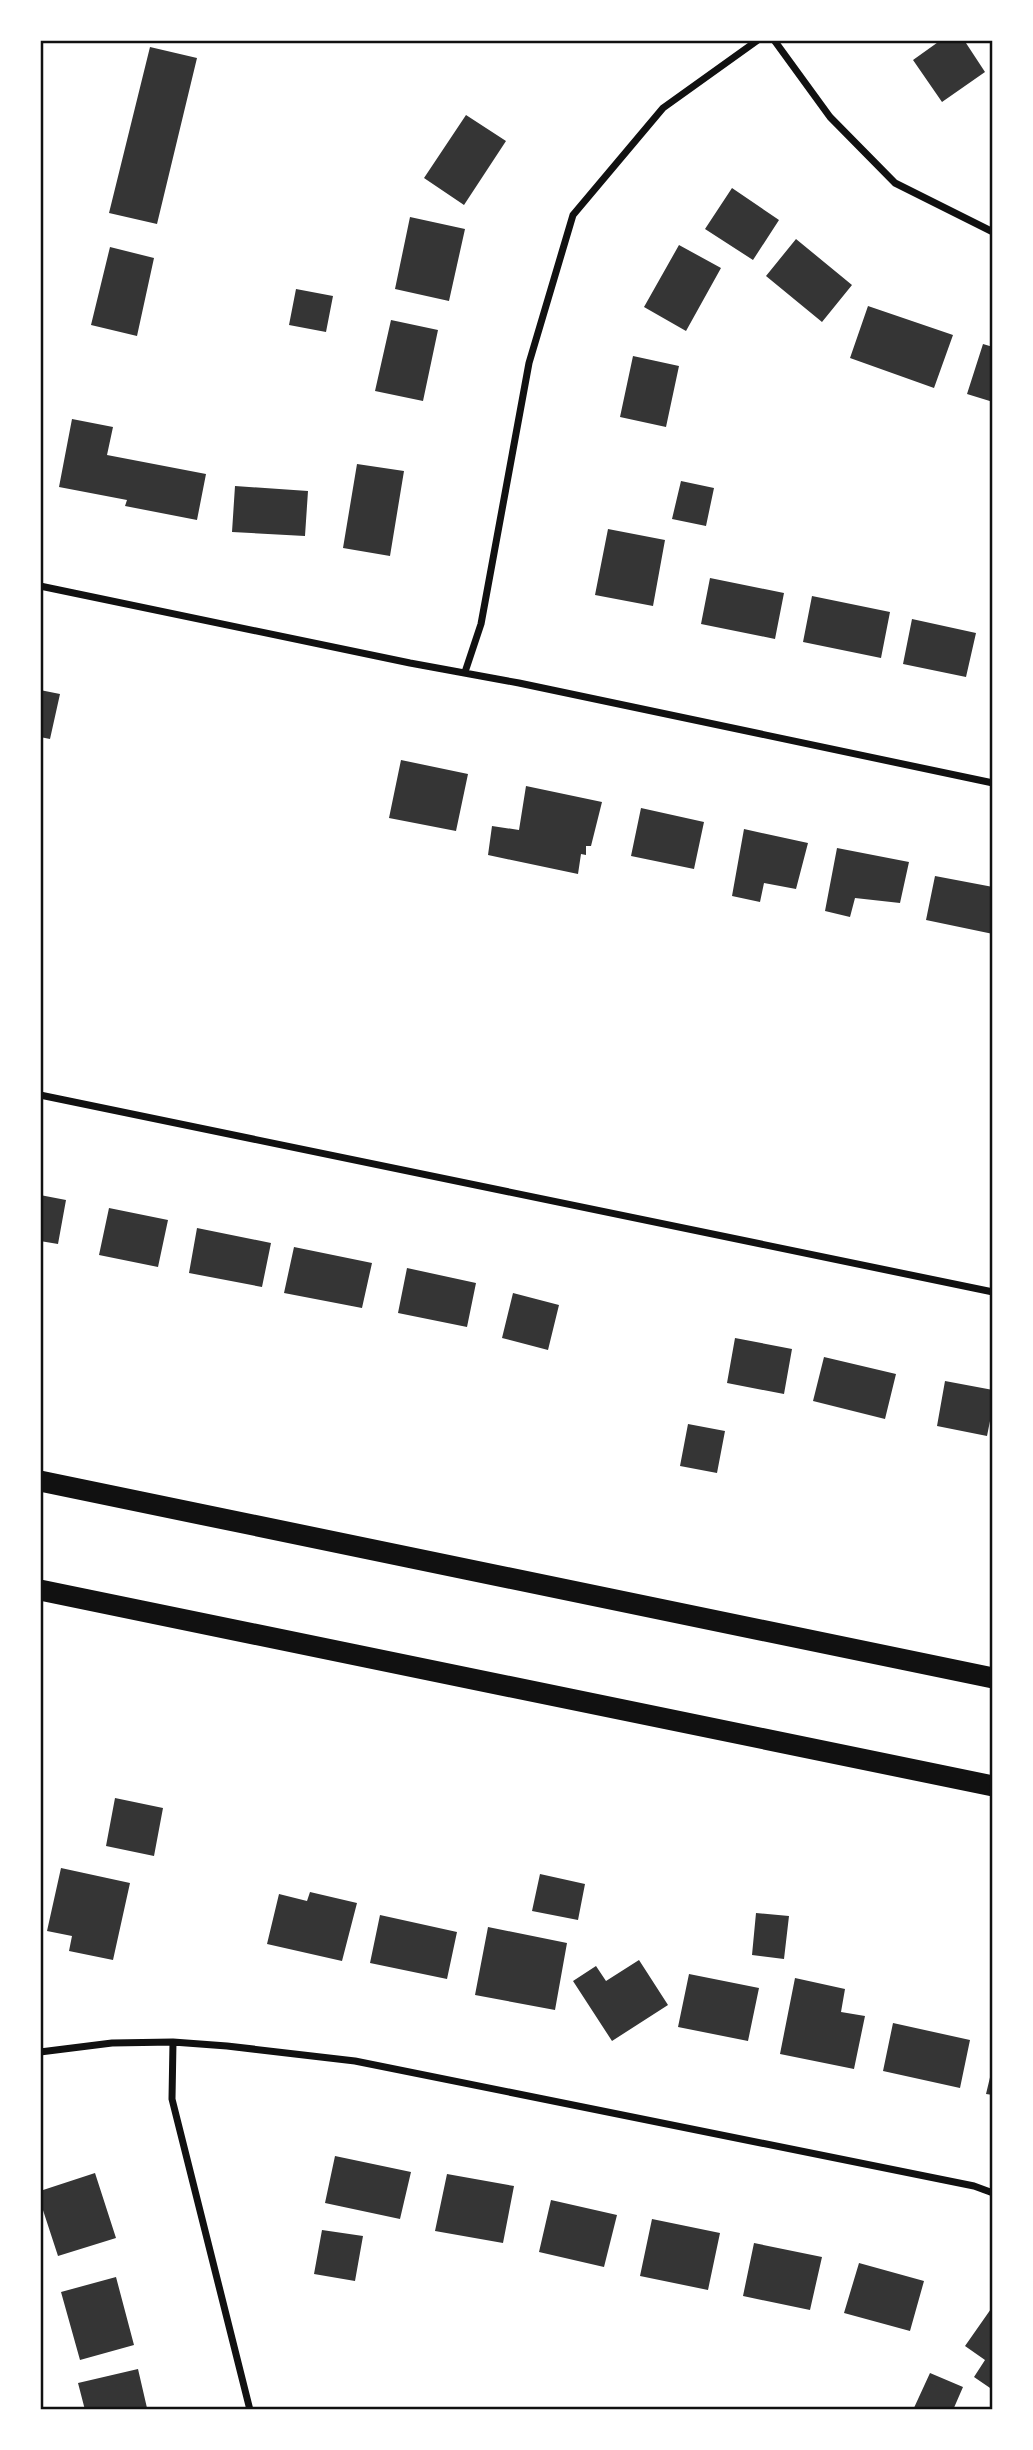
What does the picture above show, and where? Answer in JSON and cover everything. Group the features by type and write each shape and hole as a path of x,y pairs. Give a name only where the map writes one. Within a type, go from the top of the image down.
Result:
{"highway":[{"path":"40,1481 993,1678"},
{"path":"40,1590 993,1786"}],"street":[{"path":"465,671 481,624 529,363 573,215 663,108 758,40"},
{"path":"774,40 830,117 895,183 993,232"},
{"path":"40,586 397,660 465,671 993,783"},
{"path":"40,1095 993,1292"},
{"path":"173,2042 172,2099 250,2410"},
{"path":"40,2052 113,2043 173,2042 355,2061 961,2183 993,2193"}],"building":[{"path":"941,40 964,40 985,72 942,102 913,60"},
{"path":"150,47 197,58 157,224 109,213"},
{"path":"466,115 506,141 464,205 424,178"},
{"path":"732,188 779,220 753,260 705,229"},
{"path":"410,217 465,229 449,301 395,289"},
{"path":"796,239 852,285 822,322 766,276"},
{"path":"679,245 721,268 686,331 644,307"},
{"path":"110,247 154,258 137,336 91,325"},
{"path":"296,289 333,296 326,332 289,325"},
{"path":"868,306 953,335 934,388 850,358"},
{"path":"391,320 438,330 423,401 375,391"},
{"path":"983,344 993,347 993,402 967,394"},
{"path":"633,356 679,366 666,427 620,417"},
{"path":"72,419 113,427 107,455 206,474 197,520 125,506 127,500 59,487"},
{"path":"357,464 404,471 390,556 343,548"},
{"path":"681,481 714,488 706,526 672,519"},
{"path":"235,486 308,491 305,536 232,532"},
{"path":"608,529 665,540 653,606 595,595"},
{"path":"710,578 784,593 775,639 701,624"},
{"path":"812,596 890,612 881,658 803,642"},
{"path":"912,619 976,633 966,677 903,664"},
{"path":"40,690 60,694 50,739 40,737"},
{"path":"401,760 468,774 456,831 389,818"},
{"path":"526,786 602,802 591,846 586,846 586,855 581,854 578,874 488,855 492,826 519,830"},
{"path":"641,808 704,822 694,869 631,856"},
{"path":"744,829 808,843 796,889 764,883 760,902 732,896"},
{"path":"837,848 909,862 900,903 855,898 850,917 825,911"},
{"path":"935,876 993,887 993,934 926,920"},
{"path":"40,1195 66,1200 58,1244 40,1241"},
{"path":"109,1208 168,1220 158,1267 99,1255"},
{"path":"197,1228 271,1243 262,1287 189,1273"},
{"path":"294,1247 372,1263 362,1308 284,1293"},
{"path":"407,1268 476,1283 467,1327 398,1313"},
{"path":"513,1293 559,1305 548,1350 502,1338"},
{"path":"735,1338 792,1349 784,1394 727,1383"},
{"path":"824,1357 896,1374 885,1419 813,1401"},
{"path":"945,1381 993,1390 987,1436 937,1426"},
{"path":"688,1424 725,1431 717,1473 680,1466"},
{"path":"115,1798 163,1808 154,1856 106,1846"},
{"path":"61,1868 130,1883 113,1960 69,1951 72,1936 47,1931"},
{"path":"540,1874 585,1884 578,1920 532,1911"},
{"path":"310,1892 357,1903 342,1961 267,1944 279,1894 307,1901"},
{"path":"756,1913 789,1916 784,1959 752,1955"},
{"path":"380,1915 457,1932 447,1979 370,1963"},
{"path":"488,1927 567,1943 555,2010 475,1995"},
{"path":"639,1960 668,2005 612,2041 573,1981 596,1966 606,1981"},
{"path":"689,1974 759,1988 748,2041 678,2027"},
{"path":"795,1978 845,1989 841,2012 865,2016 854,2069 780,2054"},
{"path":"893,2023 970,2040 960,2088 883,2071"},
{"path":"993,2069 993,2095 986,2094"},
{"path":"335,2156 411,2172 400,2219 325,2203"},
{"path":"95,2173 116,2238 58,2256 40,2201 40,2191"},
{"path":"447,2174 514,2186 503,2243 435,2231"},
{"path":"551,2200 617,2215 604,2267 539,2252"},
{"path":"652,2219 720,2233 708,2290 640,2276"},
{"path":"322,2230 363,2236 355,2281 314,2274"},
{"path":"754,2243 822,2257 810,2310 743,2296"},
{"path":"859,2263 924,2281 910,2331 844,2313"},
{"path":"116,2277 134,2345 80,2360 61,2292"},
{"path":"993,2306 993,2390 974,2377 985,2360 965,2346"},
{"path":"138,2369 147,2408 85,2410 78,2383"},
{"path":"930,2373 963,2387 953,2410 913,2410"}]}
